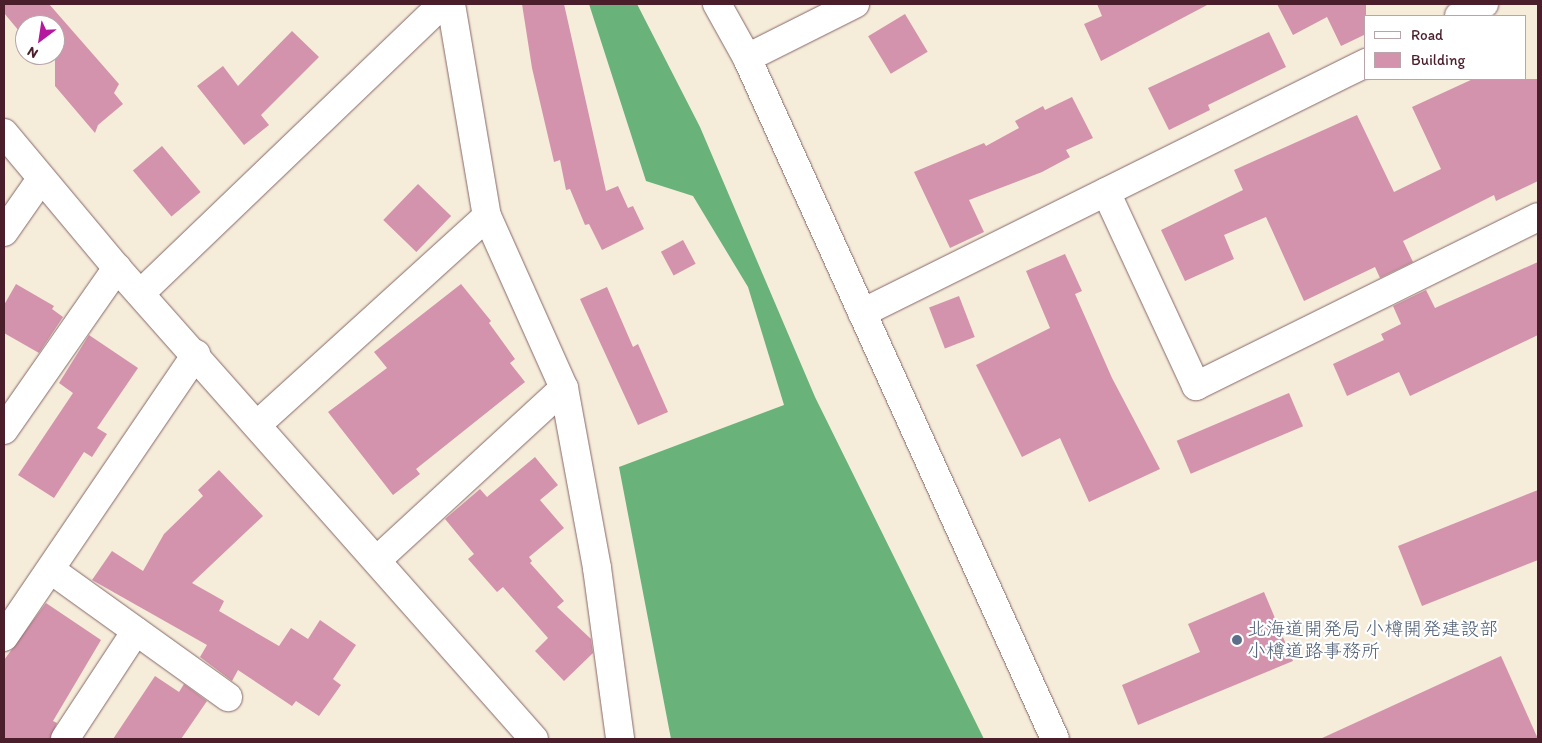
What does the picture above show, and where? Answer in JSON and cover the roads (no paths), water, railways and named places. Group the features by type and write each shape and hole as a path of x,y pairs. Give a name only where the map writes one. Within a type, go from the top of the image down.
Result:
{"street":[{"path":"142,292 442,4"},
{"path":"451,4 487,216 564,388 597,568 620,739"},
{"path":"717,4 747,58 1055,739"},
{"path":"747,58 855,4"},
{"path":"1461,15 1484,4"},
{"path":"862,314 1364,64"},
{"path":"4,133 117,268 142,292 258,424 528,737"},
{"path":"4,232 41,179"},
{"path":"1106,192 1196,386 1538,217"},
{"path":"258,424 487,216"},
{"path":"4,430 117,268"},
{"path":"4,637 196,354"},
{"path":"377,560 564,388"},
{"path":"51,570 228,697"},
{"path":"65,739 136,631"}],"place":[{"name":"北海道開発局 小樽開発建設部 小樽道路事務所","path":"1237,640"}]}
